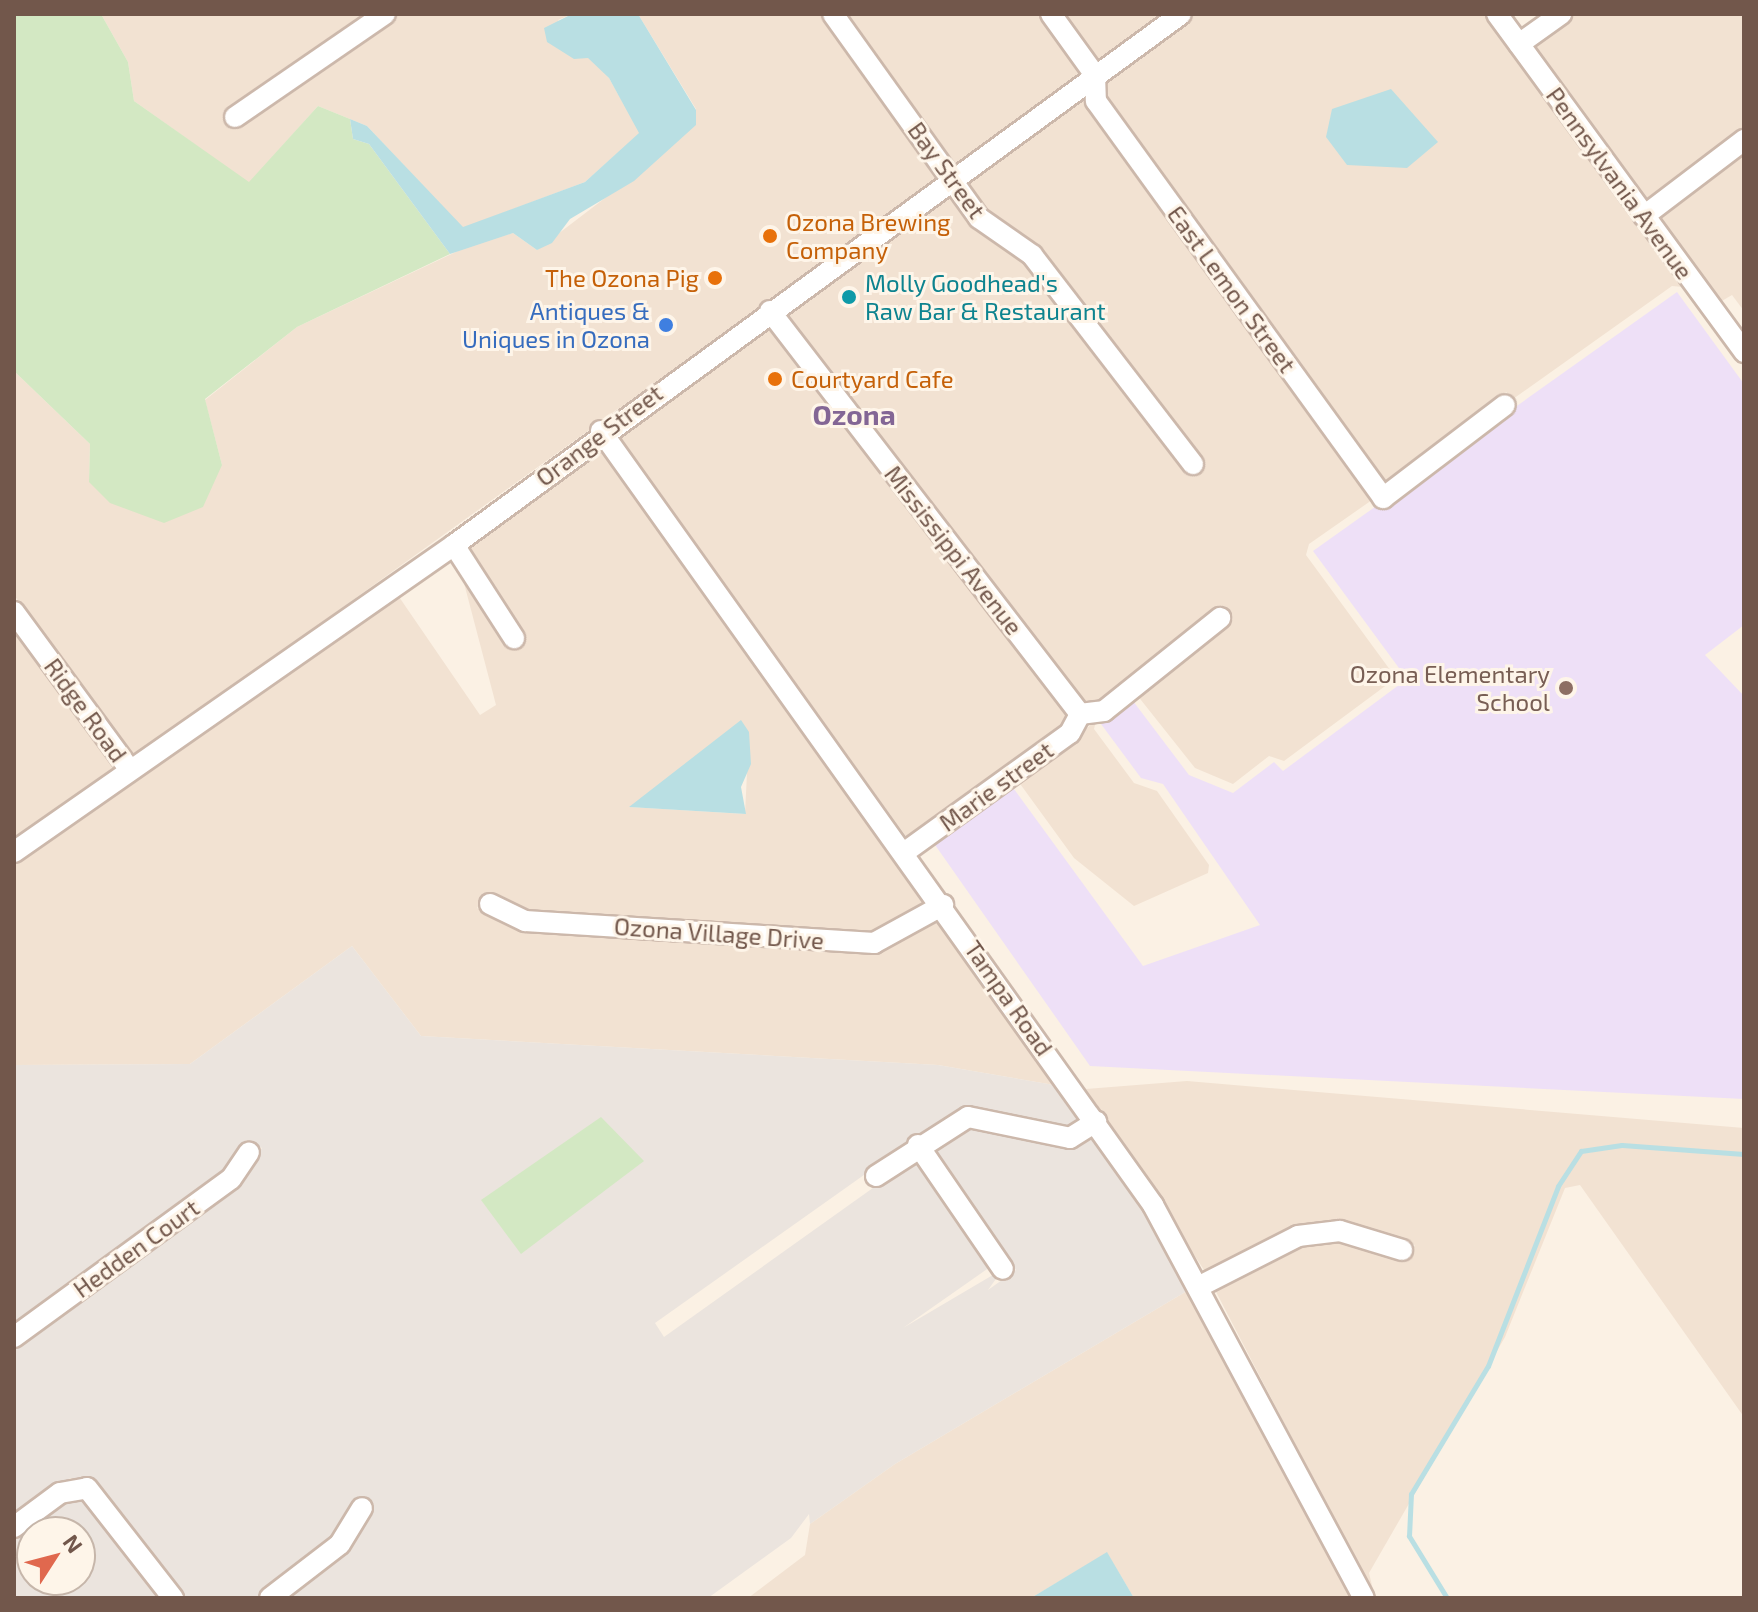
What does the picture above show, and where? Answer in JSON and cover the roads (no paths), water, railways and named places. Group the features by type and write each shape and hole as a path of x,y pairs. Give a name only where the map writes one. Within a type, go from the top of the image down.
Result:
{"street":[{"path":"235,117 385,14"},
{"name":"Bay Street","path":"833,14 979,218 1032,255 1193,464"},
{"path":"1051,14 1095,75"},
{"name":"Orange Street","path":"14,852 454,545 601,431 1181,14"},
{"name":"Pennsylvania Avenue","path":"1497,14 1744,352"},
{"path":"1519,44 1561,14"},
{"name":"East Lemon Street","path":"1095,75 1096,101 1383,498 1505,405"},
{"path":"1644,216 1744,140"},
{"name":"Mississippi Avenue","path":"770,311 1080,714"},
{"name":"Tampa Road","path":"601,431 1096,1122 1202,1285 1364,1598"},
{"path":"454,545 514,638"},
{"name":"Ridge Road","path":"14,612 130,770"},
{"path":"1080,714 1104,711 1220,618"},
{"name":"Marie street","path":"905,852 1070,733 1080,714"},
{"name":"Ozona Village Drive","path":"490,904 525,921 874,943 943,905"},
{"path":"876,1176 918,1145 968,1117 1070,1138 1096,1122"},
{"path":"918,1145 1003,1269"},
{"name":"Hedden Court","path":"14,1337 231,1179 249,1152"},
{"path":"1202,1285 1298,1236 1340,1231 1402,1250"},
{"path":"14,1527 60,1493 87,1488 173,1598"},
{"path":"270,1598 340,1544 362,1508"}],"water":[{"path":"572,14 638,14 696,110 696,125 634,181 570,219 552,243 537,250 513,233 450,254 369,144 353,139 350,119 367,126 463,227 585,182 639,133 609,78 588,58 574,59 547,42 544,28"},
{"path":"1391,89 1438,142 1407,168 1347,165 1326,137 1332,109"},
{"path":"741,720 749,732 751,764 741,787 746,814 629,807"},
{"path":"1107,1552 1134,1598 1031,1598"}],"waterway":[{"path":"1447,1598 1409,1536 1411,1494 1488,1366 1558,1186 1581,1151 1622,1145 1744,1154"}],"place":[{"name":"Ozona Brewing Company","path":"770,236"},
{"name":"The Ozona Pig","path":"715,278"},
{"name":"Molly Goodhead's Raw Bar & Restaurant","path":"849,297"},
{"name":"Antiques & Uniques in Ozona","path":"666,325"},
{"name":"Courtyard Cafe","path":"775,379"},
{"name":"Ozona Elementary School","path":"1566,688"}],"district":[{"name":"Ozona","path":"854,414"}]}
